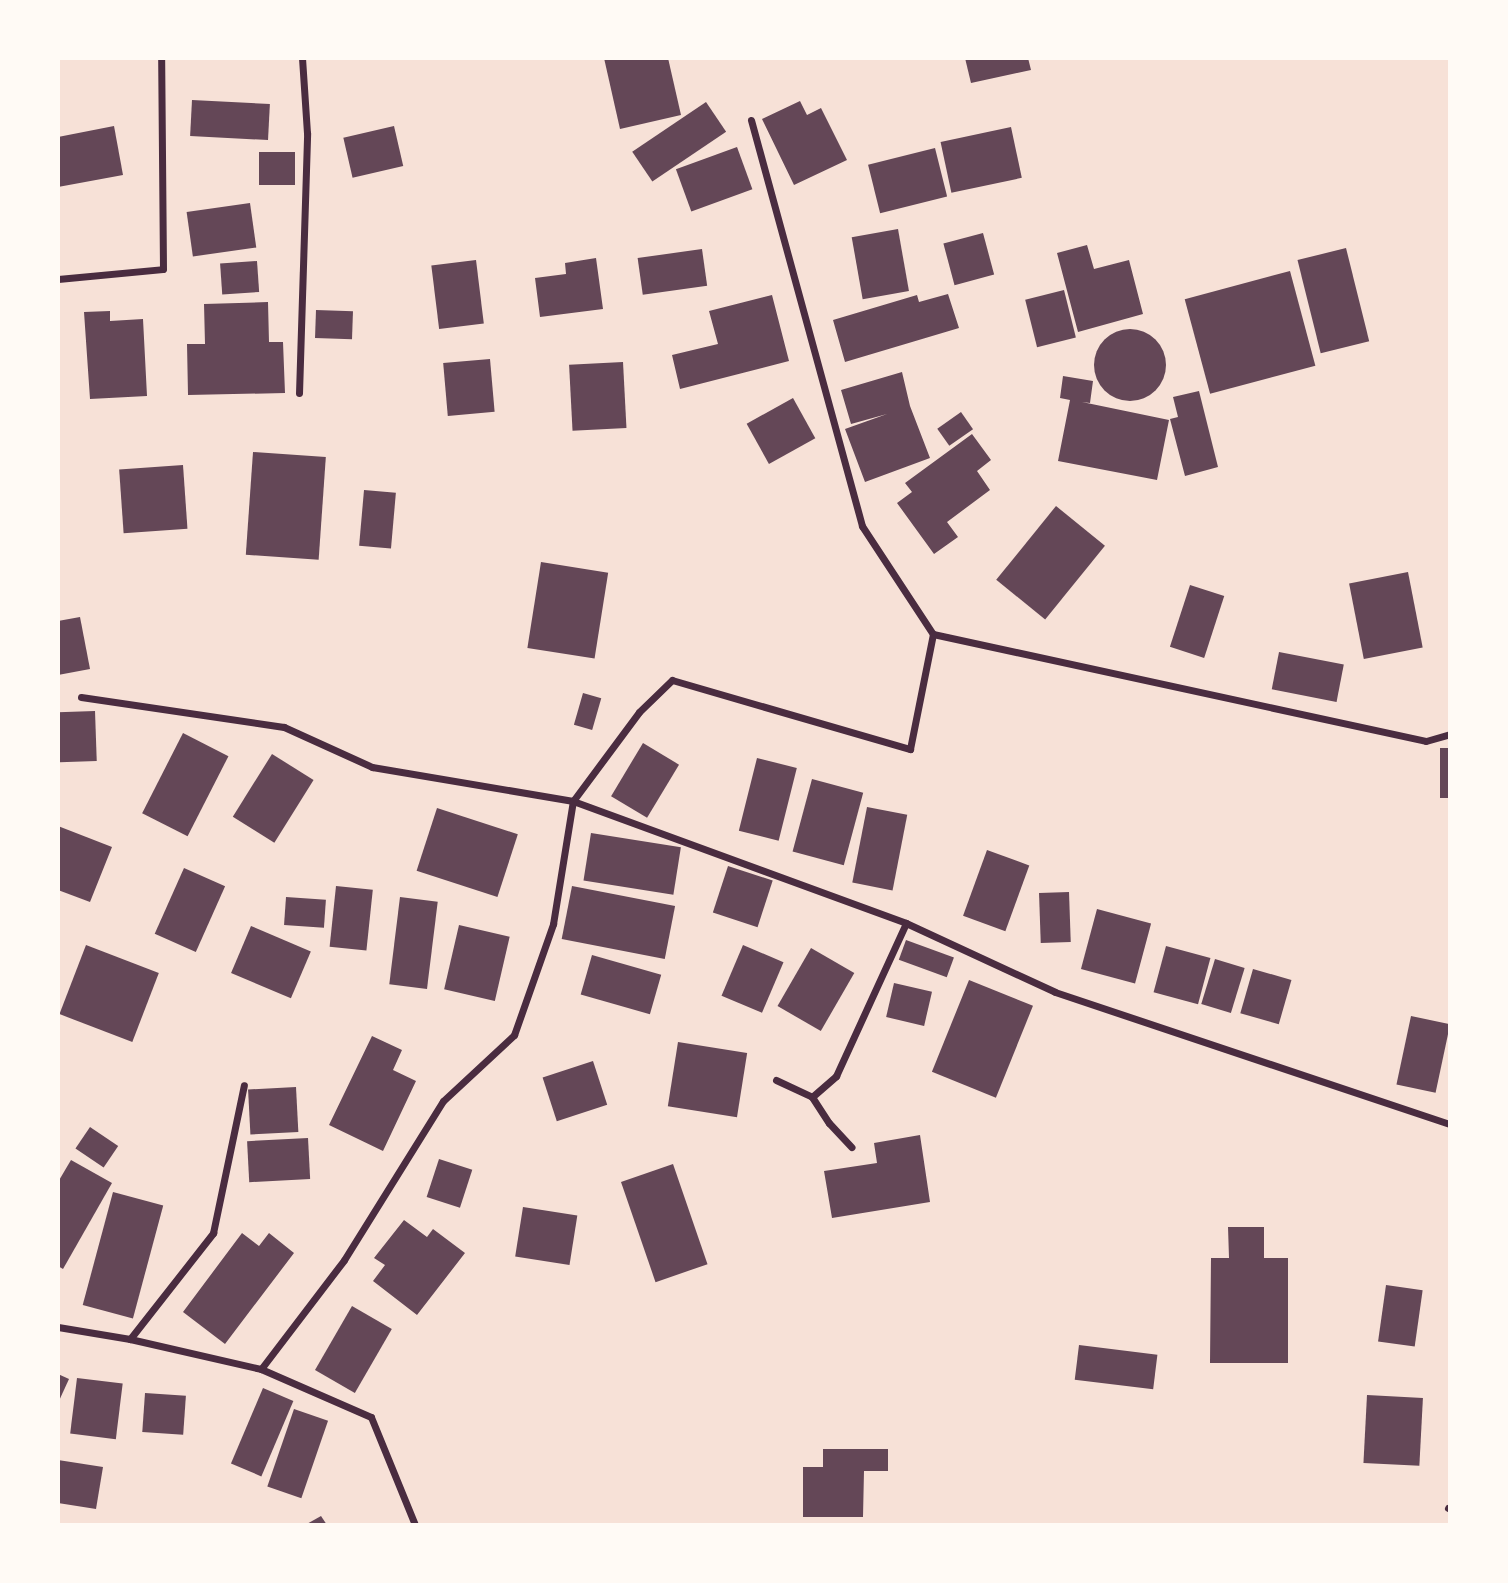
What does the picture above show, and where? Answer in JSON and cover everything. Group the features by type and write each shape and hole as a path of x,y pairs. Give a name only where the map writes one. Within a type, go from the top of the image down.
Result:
{"street":[{"path":"58,279 163,270 161,58"},
{"path":"299,393 307,133 302,58"},
{"path":"751,120 862,526 933,634 1426,741 1450,734"},
{"path":"261,1369 344,1260 443,1101 514,1035 553,924 573,801 639,712 672,680 910,749 933,634"},
{"path":"81,697 284,727 372,767 573,801 906,923 1055,992 1450,1124"},
{"path":"812,1097 836,1076 906,923"},
{"path":"776,1080 812,1097 829,1123 851,1147"},
{"path":"130,1339 212,1233 244,1085"},
{"path":"58,1327 130,1339 261,1369 371,1417 415,1525"}],"building":[{"path":"604,58 668,58 681,115 620,129"},
{"path":"965,58 1028,58 1031,70 971,83"},
{"path":"192,100 270,104 268,140 190,136"},
{"path":"800,101 807,115 821,108 847,160 794,185 762,119"},
{"path":"706,102 726,132 652,182 632,152"},
{"path":"114,126 123,175 58,187 58,137"},
{"path":"394,126 403,166 353,178 343,138"},
{"path":"1011,127 1022,178 951,193 941,142"},
{"path":"737,147 752,189 691,212 676,169"},
{"path":"935,148 947,197 880,213 868,165"},
{"path":"259,152 295,152 295,185 259,185"},
{"path":"250,203 256,248 193,256 187,212"},
{"path":"898,229 909,291 863,299 852,237"},
{"path":"983,233 994,275 955,285 943,244"},
{"path":"1087,245 1094,269 1129,260 1143,314 1078,332 1057,253"},
{"path":"1346,248 1369,341 1321,353 1297,260"},
{"path":"702,249 707,286 643,295 638,258"},
{"path":"596,258 603,309 540,317 535,278 566,274 565,263"},
{"path":"476,260 484,324 439,329 431,265"},
{"path":"257,261 259,292 222,295 220,264"},
{"path":"1290,271 1315,366 1210,394 1185,299"},
{"path":"1064,290 1076,338 1037,347 1025,300"},
{"path":"948,294 959,328 845,362 833,320 917,295 919,302"},
{"path":"772,295 789,361 680,389 672,355 718,344 709,311"},
{"path":"268,302 269,342 283,342 285,393 188,395 187,344 205,344 204,304"},
{"path":"316,310 353,311 352,339 315,338"},
{"path":"110,311 110,321 143,319 147,396 90,399 84,312"},
{"path":"1130,329 1150,335 1160,345 1166,365 1160,385 1150,395 1130,401 1110,395 1100,385 1094,365 1100,345 1110,335"},
{"path":"490,359 495,412 448,416 443,363"},
{"path":"623,362 626,428 573,431 569,365"},
{"path":"902,372 910,406 930,458 865,482 845,429 887,414 851,424 841,390"},
{"path":"1063,376 1093,381 1090,403 1082,402 1169,420 1157,480 1058,461 1070,400 1060,398"},
{"path":"1199,391 1218,467 1185,476 1170,419 1178,417 1173,397"},
{"path":"793,398 815,438 769,464 747,424"},
{"path":"961,412 973,429 949,446 937,429"},
{"path":"972,434 991,460 977,471 990,490 947,522 958,537 934,554 897,503 912,492 905,483"},
{"path":"253,452 326,457 319,560 246,555"},
{"path":"183,465 187,529 124,533 119,469"},
{"path":"364,490 396,493 391,549 359,546"},
{"path":"1056,506 1105,546 1045,619 996,580"},
{"path":"541,562 608,573 595,659 527,648"},
{"path":"1408,572 1423,648 1364,659 1349,583"},
{"path":"1190,585 1224,596 1204,658 1170,647"},
{"path":"80,617 90,669 58,675 58,621"},
{"path":"1279,652 1344,665 1337,702 1272,689"},
{"path":"583,693 601,698 592,730 574,725"},
{"path":"95,711 97,761 60,762 58,712"},
{"path":"183,733 228,756 188,836 142,813"},
{"path":"643,743 679,765 647,818 611,796"},
{"path":"1440,748 1450,748 1450,798 1440,798"},
{"path":"272,754 314,780 274,843 233,817"},
{"path":"757,758 797,768 779,841 739,831"},
{"path":"812,779 863,793 844,865 793,851"},
{"path":"867,807 907,815 893,890 852,883"},
{"path":"437,808 518,834 497,897 417,871"},
{"path":"58,826 112,847 90,902 58,890"},
{"path":"591,833 681,847 673,895 583,880"},
{"path":"987,850 1029,865 1005,931 963,916"},
{"path":"728,866 773,881 758,927 713,913"},
{"path":"184,868 225,886 196,952 155,934"},
{"path":"336,886 373,890 366,951 330,947"},
{"path":"572,886 675,906 665,959 562,939"},
{"path":"1069,892 1071,942 1041,943 1039,893"},
{"path":"286,897 326,900 324,928 284,925"},
{"path":"400,897 438,902 427,989 389,984"},
{"path":"1097,909 1151,923 1135,983 1081,969"},
{"path":"459,925 510,937 495,1001 444,989"},
{"path":"251,926 311,951 291,998 231,973"},
{"path":"906,940 954,957 947,977 899,960"},
{"path":"86,945 159,973 132,1042 59,1014"},
{"path":"743,945 784,962 762,1013 722,996"},
{"path":"1166,946 1210,958 1198,1004 1154,992"},
{"path":"811,948 854,973 821,1031 778,1006"},
{"path":"592,955 661,975 650,1014 581,994"},
{"path":"1215,959 1245,968 1231,1013 1201,1004"},
{"path":"1253,969 1291,980 1279,1024 1240,1013"},
{"path":"969,980 1033,1006 996,1098 932,1072"},
{"path":"894,983 932,992 924,1026 886,1017"},
{"path":"1411,1016 1450,1024 1436,1093 1396,1084"},
{"path":"372,1036 402,1050 393,1070 416,1081 383,1151 329,1125"},
{"path":"678,1042 747,1053 737,1117 668,1106"},
{"path":"593,1061 607,1105 557,1121 543,1077"},
{"path":"296,1087 298,1132 250,1134 248,1090"},
{"path":"90,1127 118,1146 104,1168 75,1149"},
{"path":"920,1135 930,1202 832,1218 824,1171 877,1163 874,1143"},
{"path":"308,1138 310,1179 249,1182 247,1141"},
{"path":"439,1159 472,1170 460,1208 427,1197"},
{"path":"71,1160 112,1183 63,1269 58,1266 58,1182"},
{"path":"673,1164 708,1264 656,1282 621,1182"},
{"path":"113,1192 163,1205 133,1318 83,1305"},
{"path":"523,1207 577,1216 570,1265 515,1256"},
{"path":"404,1220 427,1237 433,1229 465,1253 417,1315 373,1281 385,1265 374,1258"},
{"path":"1228,1227 1264,1227 1264,1258 1288,1258 1288,1363 1210,1363 1211,1258 1229,1258"},
{"path":"242,1233 259,1246 269,1233 294,1253 225,1344 183,1312"},
{"path":"1386,1285 1423,1290 1415,1347 1378,1341"},
{"path":"352,1306 392,1329 355,1393 315,1370"},
{"path":"1079,1345 1157,1355 1153,1389 1075,1380"},
{"path":"58,1374 69,1379 58,1403"},
{"path":"77,1378 123,1384 116,1439 70,1434"},
{"path":"263,1388 293,1401 261,1476 231,1463"},
{"path":"145,1393 186,1396 183,1435 142,1432"},
{"path":"1367,1395 1423,1398 1419,1466 1363,1463"},
{"path":"294,1409 328,1421 301,1498 267,1487"},
{"path":"823,1449 888,1449 888,1471 864,1471 863,1517 803,1517 803,1467 823,1467"},
{"path":"58,1460 103,1467 96,1509 58,1503"},
{"path":"321,1516 327,1525 305,1525"}]}
